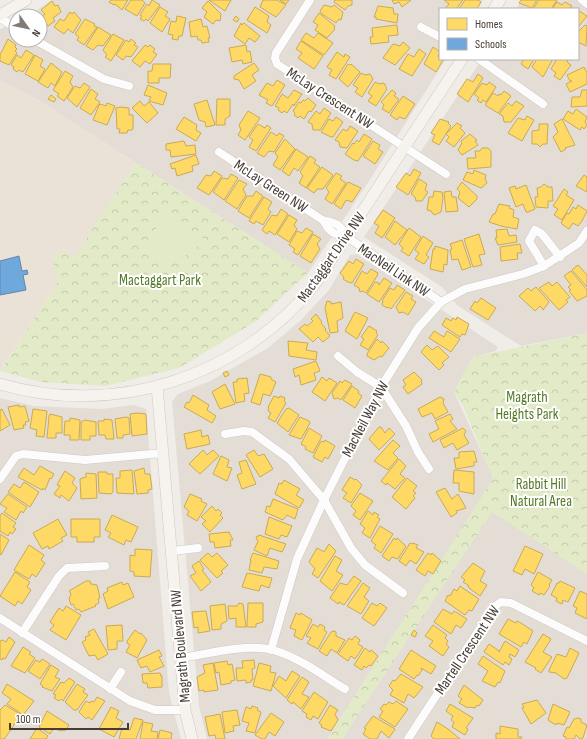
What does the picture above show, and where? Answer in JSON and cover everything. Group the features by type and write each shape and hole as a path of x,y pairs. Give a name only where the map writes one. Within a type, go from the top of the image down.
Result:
{"street":[{"path":"0,17 26,0"},
{"name":"McLay Crescent NW","path":"310,0 276,53 275,58 278,64 446,174"},
{"path":"582,0 587,4"},
{"path":"421,27 439,36"},
{"path":"48,47 104,79 129,86"},
{"name":"Mactaggart Drive NW","path":"0,384 30,391 71,396 115,394 157,386 190,376 219,363 240,351 266,332 304,298 347,237 461,60"},
{"path":"480,60 542,104"},
{"name":"McLay Green NW","path":"219,152 324,221 336,223 342,227 347,237"},
{"path":"544,266 529,241 535,230 542,234 560,257"},
{"name":"MacNeil Way NW","path":"271,650 297,559 324,500 381,387 418,328 441,302 464,289 523,274 544,266 560,257 579,243 587,231"},
{"name":"MacNeil Link NW","path":"347,237 441,302"},
{"path":"338,356 357,372 381,387 406,426 418,452 429,470"},
{"name":"Magrath Boulevard NW","path":"157,386 173,552 185,710 192,739"},
{"path":"226,434 244,431 252,432 289,459 324,500 351,548 365,565 403,592"},
{"path":"0,479 16,456 22,454 85,460 163,453"},
{"path":"173,552 198,548"},
{"path":"22,633 59,576 67,568 105,566"},
{"name":"Martell Crescent NW","path":"408,739 494,607 500,602 511,603 587,641"},
{"path":"0,618 130,701 147,708 165,711 185,710"},
{"path":"181,658 236,649 271,650 290,656 346,689"},
{"path":"110,689 121,672"}],"shaded area":[{"path":"52,0 483,0 478,8 439,8 439,60 445,60 369,181 308,273 38,100 0,80 0,29 8,26 8,48 48,48 48,8 40,8"},
{"path":"522,0 587,0 587,333 521,346 458,306 442,287 364,237 481,60 579,60 579,8 517,8"},
{"path":"0,80 38,100 136,163 0,370"},
{"path":"357,254 498,347 496,351 473,357 454,392 494,479 327,739 207,739 199,706 172,402 178,394 210,381 268,348 301,320 329,290 350,255"},
{"path":"0,398 34,406 102,409 134,405 146,409 169,693 181,739 0,739"},
{"path":"492,511 587,574 587,739 342,739"}],"green space":[{"name":"Mactaggart Park","path":"136,163 308,273 255,322 179,368 105,386 41,382 0,371 57,283 52,255 65,252 74,257"},
{"path":"171,216 204,239 190,253 175,260 159,260 141,252 163,218"},
{"name":"Magrath Heights Park","path":"587,333 587,574 492,512 342,739 327,739 493,479 464,408 454,392 473,357"}],"building: Homes":[{"path":"111,0 128,0 122,10 115,4 114,5 109,2"},
{"path":"131,0 142,0 145,3 137,16 125,9"},
{"path":"152,0 160,5 148,21 146,19 144,21 140,19 142,16 140,15 147,4 149,6"},
{"path":"209,0 231,0 225,11"},
{"path":"263,0 277,0 286,5 276,17 260,7"},
{"path":"280,0 289,0 286,4"},
{"path":"335,0 352,0 352,5 348,6 345,10 334,2"},
{"path":"392,0 411,0 402,7 399,2 394,4"},
{"path":"444,0 463,0 457,8 446,8 449,4"},
{"path":"465,0 478,0 481,2 478,8 460,8"},
{"path":"521,0 537,0 532,8 519,3"},
{"path":"539,0 557,0 552,8 534,8"},
{"path":"52,1 55,6 58,5 61,12 53,18 55,21 48,26 48,8 43,8"},
{"path":"208,1 221,14 220,21 216,20 213,24 204,17 207,12 202,8"},
{"path":"557,2 562,5 565,2 572,6 571,8 553,8"},
{"path":"324,5 332,7 334,5 343,12 341,20 339,19 336,23 322,14 320,11"},
{"path":"378,6 393,8 394,14 398,14 397,23 376,19 376,17 374,17"},
{"path":"160,7 168,12 165,16 170,19 162,32 150,23"},
{"path":"255,7 269,16 267,22 271,25 267,33 247,20"},
{"path":"579,11 587,16 579,26"},
{"path":"70,12 72,14 74,12 81,20 73,33 68,29 64,34 54,27 60,19 64,21"},
{"path":"319,13 335,26 335,29 327,38 315,30 318,25 313,22"},
{"path":"177,16 186,18 182,36 179,36 178,40 172,39 173,35 168,34 171,21 176,22"},
{"path":"236,16 239,19 237,22 233,20"},
{"path":"85,19 95,24 94,26 97,27 84,45 77,40 79,37 75,34"},
{"path":"201,19 203,27 207,26 210,38 208,38 209,42 202,43 201,40 198,40 197,36 191,37 189,22"},
{"path":"241,23 242,25 244,23 260,36 255,42 249,38 245,44 234,36"},
{"path":"397,25 398,35 388,36 389,42 371,44 370,37 373,37 372,28"},
{"path":"585,25 587,26 586,46 579,42 579,31"},
{"path":"98,27 111,35 103,46 98,45 93,50 86,46"},
{"path":"306,33 314,38 318,33 333,43 324,55 301,40"},
{"path":"113,34 124,40 111,61 105,57 107,55 103,50"},
{"path":"8,39 8,48 17,49 15,51 17,53 9,65 0,61 0,55"},
{"path":"131,39 136,43 134,45 138,47 131,57 126,56 123,60 116,55 126,40 129,42"},
{"path":"301,41 323,56 314,69 298,58 302,53 296,49"},
{"path":"403,42 410,48 395,65 383,58 393,44 400,46"},
{"path":"145,45 148,47 150,45 155,49 153,52 157,54 150,64 145,61 140,67 132,61"},
{"path":"246,45 247,52 250,51 252,62 243,64 242,60 232,62 229,48"},
{"path":"433,47 439,51 439,60 443,60 436,72 424,64"},
{"path":"419,49 426,54 412,76 399,69 408,54 414,57"},
{"path":"26,50 34,55 23,72 19,70 17,72 11,65 17,55 21,58"},
{"path":"337,52 344,57 345,54 350,57 336,79 329,75 332,70 327,67"},
{"path":"35,55 43,60 40,66 45,69 38,81 25,74"},
{"path":"523,60 533,60 528,69 521,64"},
{"path":"536,60 552,60 543,77 532,67"},
{"path":"556,60 567,60 571,65 560,80 554,76 556,73 551,69"},
{"path":"51,63 62,72 55,86 51,83 48,88 38,82"},
{"path":"254,63 259,70 252,75 256,81 244,89 239,80 234,79 234,76"},
{"path":"153,64 171,64 170,78 159,78 159,83 148,83 148,71 152,71"},
{"path":"348,64 351,64 360,72 348,87 339,79"},
{"path":"584,67 587,73 587,84 570,92 566,84 572,81 570,81 567,75"},
{"path":"65,71 73,76 70,82 73,87 64,101 57,96 59,94 53,90"},
{"path":"361,73 365,75 370,74 373,79 362,97 355,92 358,88 353,85"},
{"path":"478,74 483,78 468,102 457,94 467,79 473,82"},
{"path":"277,80 285,85 272,106 266,103 268,100 259,95 267,83 273,86"},
{"path":"375,82 379,84 384,83 387,89 376,106 368,101 372,96 368,93"},
{"path":"489,82 496,87 486,102 483,100 481,103 477,100 479,98 474,94 482,83 487,85"},
{"path":"84,83 90,87 77,107 67,98 75,86 80,88"},
{"path":"148,85 167,93 163,105 149,101 151,97 144,95"},
{"path":"91,89 98,94 95,99 100,102 91,115 80,108"},
{"path":"294,90 302,94 287,113 284,111 282,113 278,110 279,108 275,106 282,94 288,98"},
{"path":"392,90 396,93 394,96 399,99 389,113 382,109 384,105 381,102"},
{"path":"582,90 587,90 587,106 571,107 572,97 580,97"},
{"path":"504,91 511,96 498,113 485,105 493,93 498,96"},
{"path":"51,95 56,99 54,102 48,99"},
{"path":"403,96 415,104 405,119 399,117 397,120 390,115"},
{"path":"308,98 316,105 311,112 309,111 304,119 300,116 298,118 294,115 295,113 293,111 299,102 301,103 303,100 305,101"},
{"path":"217,99 230,99 230,116 225,119 225,125 216,125"},
{"path":"207,100 215,125 206,127 205,122 199,120 194,104"},
{"path":"140,101 144,106 149,102 158,113 147,123 132,108"},
{"path":"516,101 524,106 511,122 504,122 503,116 499,114 508,103 512,106"},
{"path":"107,103 115,106 107,125 93,120 99,105 106,106"},
{"path":"116,108 129,108 129,115 133,115 133,129 128,130 127,133 119,133 120,129 117,129"},
{"path":"324,108 331,113 320,130 313,130 312,124 308,122 316,111 320,114"},
{"path":"576,109 587,117 585,122 587,125 584,129 582,127 580,130 563,119 568,111 573,114"},
{"path":"248,111 260,118 245,140 238,135 241,130 239,125"},
{"path":"527,116 534,120 522,141 508,133 518,118 525,120"},
{"path":"184,117 197,125 196,130 201,133 196,141 176,129"},
{"path":"336,117 343,122 333,137 321,132 329,119 333,121"},
{"path":"440,119 449,122 448,123 451,126 439,145 432,141 435,135 431,133"},
{"path":"562,119 575,145 565,148 566,149 561,152 553,137 558,132 554,124"},
{"path":"457,123 462,126 460,128 465,133 454,147 446,141 449,137 446,134"},
{"path":"258,124 265,128 267,125 271,128 256,151 249,147 253,140 249,137"},
{"path":"539,124 548,124 547,144 543,144 540,147 537,144 532,144 532,131 539,130"},
{"path":"350,126 358,131 347,148 340,147 339,142 335,140 343,129 347,131"},
{"path":"271,132 277,136 279,133 284,136 274,152 269,151 264,157 257,153"},
{"path":"364,134 372,139 358,161 354,160 345,154 353,143 354,144 357,140 359,142"},
{"path":"470,134 477,140 475,141 478,145 462,155 458,150 462,143 461,141"},
{"path":"285,139 295,149 280,170 273,165 278,157 275,153"},
{"path":"184,141 186,146 195,145 196,154 171,157 170,150 166,150 166,144"},
{"path":"373,141 380,145 378,149 383,152 375,164 363,156"},
{"path":"482,148 488,148 491,151 491,167 468,169 467,158 476,158 475,151 480,151"},
{"path":"296,149 308,157 298,171 294,168 289,176 282,171"},
{"path":"196,155 199,164 192,166 193,171 177,176 175,168 172,169 170,164"},
{"path":"310,156 316,160 314,163 320,167 306,188 299,183 303,176 300,172"},
{"path":"322,167 333,175 323,189 317,189 314,193 307,188"},
{"path":"414,169 421,173 408,195 396,187 406,173 410,176"},
{"path":"474,170 486,175 485,179 487,183 481,188 463,180 467,172 473,174"},
{"path":"214,171 222,176 209,195 197,188 206,175 211,176"},
{"path":"336,173 342,176 340,179 346,183 332,204 325,199 329,192 326,188"},
{"path":"231,174 238,178 224,200 213,192 222,178 228,179"},
{"path":"584,175 587,177 587,192 576,186"},
{"path":"419,179 427,184 425,190 428,192 422,201 416,201 415,197 411,194"},
{"path":"239,180 247,184 243,189 246,195 237,209 225,201"},
{"path":"348,182 361,188 352,202 346,200 341,209 334,204"},
{"path":"462,182 477,196 477,199 469,207 458,198 460,192 457,189"},
{"path":"544,184 548,187 552,187 553,201 548,201 548,208 536,207 535,197 538,197 537,188"},
{"path":"526,185 535,209 528,212 526,212 523,204 516,207 509,188 515,186 516,189"},
{"path":"564,189 568,192 566,195 574,200 562,220 554,215 558,209 553,206"},
{"path":"256,191 263,196 249,218 238,211 247,196 253,196"},
{"path":"434,191 442,192 443,198 441,212 434,215 431,211 427,210 429,197 433,197"},
{"path":"451,191 452,197 456,197 458,211 446,212 444,192"},
{"path":"264,197 272,202 268,209 271,212 263,225 256,221 254,224 249,221"},
{"path":"499,204 510,206 509,208 514,210 513,217 519,219 517,229 489,222 493,214 495,214"},
{"path":"578,205 587,211 578,226 573,223 569,229 561,223 567,213 569,214 573,207 576,209"},
{"path":"281,209 288,214 275,235 269,231 267,234 262,230 272,215 277,216"},
{"path":"383,210 395,218 382,238 375,233 379,226 374,223"},
{"path":"289,215 297,220 294,225 297,229 289,242 277,234"},
{"path":"395,221 407,230 395,245 385,237"},
{"path":"306,228 313,232 298,255 293,252 295,249 289,245 297,231 302,233"},
{"path":"409,228 421,237 409,256 401,251 403,248 399,244"},
{"path":"507,229 509,236 516,235 517,242 498,245 495,238 497,238 496,230"},
{"path":"313,234 321,239 317,244 320,249 311,263 300,256"},
{"path":"479,234 485,254 479,255 482,265 473,267 464,239"},
{"path":"423,236 433,243 426,255 429,257 424,264 415,259 419,253 415,250"},
{"path":"462,240 471,267 462,270 458,259 452,260 450,250 452,249 450,244"},
{"path":"520,244 522,253 517,253 518,259 501,261 500,247"},
{"path":"435,246 448,250 447,265 444,264 443,272 430,269 433,249 435,249"},
{"path":"356,259 364,264 352,283 348,282 343,279 344,277 340,273 349,261 353,264"},
{"path":"578,265 587,275 587,287 572,270"},
{"path":"371,269 378,273 377,276 366,293 363,291 360,292 359,288 354,285 362,271 367,274"},
{"path":"571,271 587,290 587,296 577,301 569,291 571,290 568,287 571,285 564,276"},
{"path":"384,278 392,283 379,302 367,294 375,282 379,283 379,285"},
{"path":"549,282 552,286 557,282 570,297 566,300 568,302 559,310 539,288"},
{"path":"397,285 405,290 391,309 388,307 387,308 382,305 383,299 390,288 394,290"},
{"path":"536,287 549,302 543,310 540,306 535,311 519,296 528,288 531,291"},
{"path":"406,292 413,296 411,299 416,302 408,315 403,312 399,313 396,307"},
{"path":"481,298 496,308 488,320 470,309 475,301 477,303"},
{"path":"327,301 331,302 331,304 341,302 343,318 337,321 338,332 330,333 325,308"},
{"path":"355,312 368,318 357,339 345,331"},
{"path":"316,314 330,336 323,342 318,337 313,342 299,329 305,324 307,326 313,321 311,319"},
{"path":"457,317 469,324 465,335 462,334 460,337 442,325 446,318 451,321 453,318 456,320"},
{"path":"369,326 377,331 376,333 378,335 368,350 360,345 364,339 361,337"},
{"path":"434,331 444,337 447,331 460,339 451,352 429,338"},
{"path":"377,339 381,343 382,341 389,348 382,357 380,356 374,360 367,356 367,354"},
{"path":"288,341 308,343 306,350 317,352 316,360 289,356"},
{"path":"427,345 432,350 438,346 449,357 442,363 444,365 439,370 421,352"},
{"path":"316,361 320,371 314,373 316,380 301,385 299,375 295,377 293,369"},
{"path":"227,371 229,375 225,377 223,373"},
{"path":"414,372 422,380 422,384 408,394 403,387 406,385 403,380"},
{"path":"260,374 271,377 271,379 276,382 270,396 263,394 260,405 251,402"},
{"path":"322,377 327,381 329,378 337,383 325,401 312,392"},
{"path":"247,378 249,393 244,394 245,401 236,403 233,382 237,382 237,379"},
{"path":"345,380 352,384 341,400 338,398 334,399 332,393 340,381 342,383"},
{"path":"225,384 235,404 220,409 212,392"},
{"path":"352,386 359,391 358,393 362,396 355,408 343,400"},
{"path":"193,395 209,405 207,410 216,416 212,423 184,407 187,402 189,403"},
{"path":"274,396 285,398 284,401 286,403 275,422 268,418 271,413 268,411 268,407"},
{"path":"440,397 444,399 443,403 448,412 435,419 432,413 422,417 418,409"},
{"path":"19,405 19,407 25,406 29,421 25,422 26,425 23,425 24,428 14,430 8,407"},
{"path":"289,408 299,415 288,432 277,423 286,409"},
{"path":"2,409 10,425 0,431 0,410"},
{"path":"33,409 47,411 44,437 36,436 37,430 30,428"},
{"path":"50,414 62,417 62,433 56,433 56,438 47,438"},
{"path":"130,414 146,414 147,434 132,436"},
{"path":"450,414 453,419 450,421 457,429 433,442 429,434 439,429 435,421"},
{"path":"126,417 129,418 130,434 123,435 123,438 117,438 115,419"},
{"path":"300,417 309,421 310,423 301,439 289,435"},
{"path":"70,418 80,420 79,440 70,440 70,435 64,435 65,421 70,421"},
{"path":"104,419 112,420 114,439 106,439 105,435 99,435 98,421 104,421"},
{"path":"85,420 96,422 96,436 90,436 90,440 81,440 81,422"},
{"path":"379,427 381,427 385,433 389,428 395,434 379,450 369,439"},
{"path":"309,428 322,436 313,453 305,449 306,447 301,444"},
{"path":"463,428 466,431 464,435 469,443 457,450 453,443 444,448 440,440"},
{"path":"201,430 202,437 208,435 210,444 187,449 184,434"},
{"path":"325,440 335,446 328,459 325,457 322,462 313,457 321,441 324,442"},
{"path":"393,440 400,446 393,453 398,458 388,470 374,461"},
{"path":"203,450 207,455 213,450 219,456 200,474 189,464"},
{"path":"254,450 258,456 264,454 273,469 260,477 246,455"},
{"path":"474,451 477,462 474,462 474,466 456,469 454,458 459,458 459,452"},
{"path":"221,456 229,460 227,467 232,468 227,481 213,474"},
{"path":"399,459 406,466 400,474 405,478 395,489 387,483 386,485 381,481"},
{"path":"246,460 256,484 242,489 237,475 242,473 239,462"},
{"path":"40,466 54,474 51,479 50,478 45,490 43,488 42,490 18,477 24,468 34,475"},
{"path":"144,468 145,474 150,474 152,489 148,490 148,493 137,494 134,471"},
{"path":"132,470 134,494 117,493 116,478 120,478 120,471"},
{"path":"454,470 474,472 474,494 459,491 459,483 453,483"},
{"path":"65,471 75,478 72,483 77,488 69,501 61,495 60,498 54,494 60,486 57,485"},
{"path":"98,472 113,474 113,492 111,494 99,493"},
{"path":"86,473 96,474 97,498 81,499 80,479 86,477"},
{"path":"350,477 355,480 356,479 362,485 351,503 343,498 347,493 342,490"},
{"path":"407,478 417,486 413,491 416,493 413,496 415,498 406,509 392,497"},
{"path":"284,480 300,489 296,495 304,500 299,508 275,494 279,483 282,484"},
{"path":"24,482 39,492 30,507 8,492 14,484 20,488"},
{"path":"445,488 452,499 458,494 466,508 456,511 457,513 451,517 436,492"},
{"path":"360,493 373,501 360,520 353,515 356,511 351,506"},
{"path":"8,494 27,507 23,513 21,511 16,520 4,512 7,508 0,504"},
{"path":"190,494 202,499 201,501 207,504 197,521 187,515 189,511 184,507"},
{"path":"273,499 298,509 295,519 287,515 283,520 265,512 267,506 270,507"},
{"path":"212,506 216,511 218,509 222,513 220,515 223,518 210,532 202,524 206,521 201,517"},
{"path":"368,511 373,515 374,512 379,515 377,517 380,519 370,538 362,533 365,528 360,524"},
{"path":"2,513 16,523 13,527 16,529 12,534 10,532 8,536 0,531 0,516"},
{"path":"112,515 138,527 131,542 126,540 124,545 108,537 111,533 105,530"},
{"path":"269,517 292,526 287,537 281,535 279,539 265,534"},
{"path":"58,519 67,535 61,538 63,541 49,549 48,546 42,549 33,533"},
{"path":"71,519 100,519 100,537 94,537 94,542 77,542 77,537 71,537"},
{"path":"380,526 393,534 381,553 374,548 376,545 371,541"},
{"path":"229,532 233,540 230,540 231,546 215,548 214,542 210,542 209,534"},
{"path":"0,534 9,540 1,555 0,554"},
{"path":"259,535 286,544 282,552 270,548 267,556 254,550 258,541 256,538"},
{"path":"394,538 396,540 397,538 406,546 398,559 392,557 389,561 382,556"},
{"path":"410,543 418,545 416,548 424,552 416,564 410,560 406,566 399,561"},
{"path":"329,544 336,551 318,578 312,574 315,569 309,562 317,548 324,552"},
{"path":"29,545 44,555 41,560 45,563 36,577 32,574 29,579 14,570"},
{"path":"525,546 543,554 534,574 525,569 522,575 513,571"},
{"path":"135,549 152,550 150,577 134,576 134,572 130,571 130,555 135,556"},
{"path":"208,553 212,557 217,553 228,565 221,571 223,573 217,578 200,560"},
{"path":"253,553 279,561 277,569 264,567 262,573 249,570 250,560"},
{"path":"428,553 431,555 432,553 441,561 433,574 428,571 425,576 416,570"},
{"path":"335,556 342,560 336,571 343,575 332,591 320,581"},
{"path":"199,561 204,569 202,570 211,582 201,591 190,576 196,573 192,566"},
{"path":"473,563 485,571 480,581 487,585 480,596 463,582 465,580 461,577"},
{"path":"15,572 30,582 27,587 31,590 22,604 18,601 15,606 0,596"},
{"path":"538,572 552,580 544,595 540,593 539,595 532,591 534,588 531,585"},
{"path":"247,573 272,578 269,588 261,585 259,591 242,587"},
{"path":"354,576 361,581 344,605 339,602 338,604 330,598 340,583 347,585"},
{"path":"86,581 90,581 91,584 97,585 100,598 98,599 99,603 95,605 96,606 81,612 79,609 76,610 73,604 71,605 69,599 71,594 69,591"},
{"path":"560,581 575,588 568,602 563,600 562,604 556,601 557,598 551,595 557,583"},
{"path":"122,582 123,585 128,583 134,597 108,609 103,594 108,591 107,588"},
{"path":"363,583 370,588 364,597 369,601 361,614 347,606"},
{"path":"460,586 479,599 472,611 469,610 465,615 445,601 454,589 457,591"},
{"path":"580,591 587,594 587,619 575,613 577,608 573,606"},
{"path":"239,603 243,604 246,627 236,627 236,618 229,619 228,606 237,606"},
{"path":"248,603 263,603 263,622 256,624 256,627 247,627"},
{"path":"372,603 377,606 380,603 387,608 374,626 362,618"},
{"path":"225,604 227,621 221,624 221,629 212,630 210,606"},
{"path":"66,606 81,615 66,640 50,630 54,625 50,622 59,608 63,611"},
{"path":"443,609 452,614 454,611 467,619 461,628 456,625 451,634 434,622"},
{"path":"206,611 210,631 198,633 198,627 194,628 192,612"},
{"path":"296,613 300,615 301,613 312,620 302,640 294,636 296,630 290,628"},
{"path":"508,619 516,623 517,621 533,631 527,644 524,642 521,647 499,634"},
{"path":"313,624 318,627 320,624 325,627 324,630 327,632 318,649 307,643 311,638 306,636"},
{"path":"122,625 123,641 117,641 117,649 108,650 106,626"},
{"path":"433,625 447,635 445,638 448,641 446,644 449,647 443,656 429,646 433,641 425,636"},
{"path":"94,629 108,654 98,660 95,655 89,656 82,642 86,640 85,637 90,635 88,632"},
{"path":"135,630 140,634 141,633 147,640 137,658 126,652 130,645 127,641"},
{"path":"414,630 417,633 415,637 411,635"},
{"path":"331,632 336,632 336,636 345,640 337,653 331,649 327,656 319,651"},
{"path":"543,634 551,639 543,652 552,657 541,673 535,669 536,668 525,662"},
{"path":"355,636 360,640 358,644 363,647 355,659 351,656 348,661 338,654 349,638 352,640"},
{"path":"9,637 15,642 5,659 3,658 2,660 0,659 0,641 2,640 6,642"},
{"path":"505,641 519,650 515,657 510,654 509,657 512,659 509,665 505,662 503,665 484,652 489,644 499,652"},
{"path":"23,647 31,652 29,654 35,658 25,673 11,666"},
{"path":"365,648 370,652 371,650 378,656 371,666 369,665 366,668 364,666 362,670 354,665"},
{"path":"570,648 579,653 567,678 564,679 556,673 549,672 557,654 566,657"},
{"path":"159,650 162,656 159,657 164,666 150,672 147,666 141,668 137,660"},
{"path":"411,650 436,666 431,674 421,668 422,670 414,679 399,669"},
{"path":"483,656 505,671 500,683 498,682 495,687 482,681 488,671 478,664"},
{"path":"42,659 50,664 40,679 28,671 36,660 40,662"},
{"path":"254,660 255,668 252,669 253,680 246,683 246,680 237,681 236,668 243,668 242,661"},
{"path":"227,661 228,665 232,664 235,680 231,681 231,683 221,685 219,672 216,673 214,663"},
{"path":"213,663 218,690 204,692 204,690 199,691 197,677 205,673 203,665"},
{"path":"259,663 271,666 270,672 276,673 271,691 253,686"},
{"path":"51,665 59,670 55,677 60,679 52,691 42,687 43,686 40,684"},
{"path":"292,671 300,676 286,698 273,686 279,676 286,681"},
{"path":"160,673 162,676 162,687 148,688 147,683 143,683 142,674"},
{"path":"401,674 423,687 414,698 408,694 404,703 390,695 393,690 389,686 393,680 395,681"},
{"path":"302,677 309,682 302,694 309,697 301,709 293,702 292,704 287,700"},
{"path":"69,678 75,682 63,701 61,699 59,701 54,698 56,695 53,694 61,682 64,683"},
{"path":"7,684 34,701 23,715 7,704 11,699 2,693"},
{"path":"77,684 85,689 83,692 88,695 77,710 74,710 65,702"},
{"path":"464,685 483,700 479,706 477,705 475,708 468,708 459,703 462,699 458,696"},
{"path":"314,692 328,702 318,719 313,716 311,720 306,717 307,714 302,711"},
{"path":"97,697 105,701 92,720 88,717 86,719 79,712 86,701 90,703 91,701 94,702"},
{"path":"537,700 546,713 531,724 522,708 524,707 522,704"},
{"path":"396,701 408,709 395,727 379,717 383,711 380,709 384,704 386,705 389,702 393,704"},
{"path":"450,704 473,718 466,728 468,729 465,735 452,727 454,722 451,720 453,716 446,711"},
{"path":"553,704 570,712 564,725 557,723 556,725 548,720"},
{"path":"5,705 20,714 4,739 0,739 0,710"},
{"path":"330,705 338,710 335,714 338,720 331,731 321,727 322,725 319,723"},
{"path":"252,706 258,708 257,710 261,712 255,733 246,731 249,723 242,721 246,707 251,709"},
{"path":"111,707 119,711 116,718 123,722 114,737 99,729"},
{"path":"237,710 240,725 233,726 234,731 225,733 222,712"},
{"path":"47,711 69,725 66,730 60,731 54,728 50,734 39,727"},
{"path":"271,713 284,722 275,736 269,732 265,739 262,739 255,735"},
{"path":"220,714 225,739 216,739 215,735 209,736 205,717"},
{"path":"373,716 395,729 389,738 381,731 377,739 370,739 363,734 366,729 364,728"},
{"path":"134,718 143,720 136,739 119,739 122,728 130,730"},
{"path":"574,719 581,719 581,722 587,725 583,738 580,739 576,735 574,739 566,739 566,737 563,736 567,727 569,728"},
{"path":"143,722 153,724 151,731 158,732 157,739 140,739"},
{"path":"437,722 460,739 434,739 431,736"},
{"path":"500,726 518,729 518,737 522,737 521,739 496,739 496,733 500,734"},
{"path":"37,728 48,736 46,739 30,739"},
{"path":"160,730 172,733 171,739 158,739"}],"building: Schools":[{"path":"19,256 22,271 27,270 28,274 23,275 26,290 0,295 0,261"}],"park label":[{"name":"Rabbit Hill Natural Area","path":"541,492"}]}
